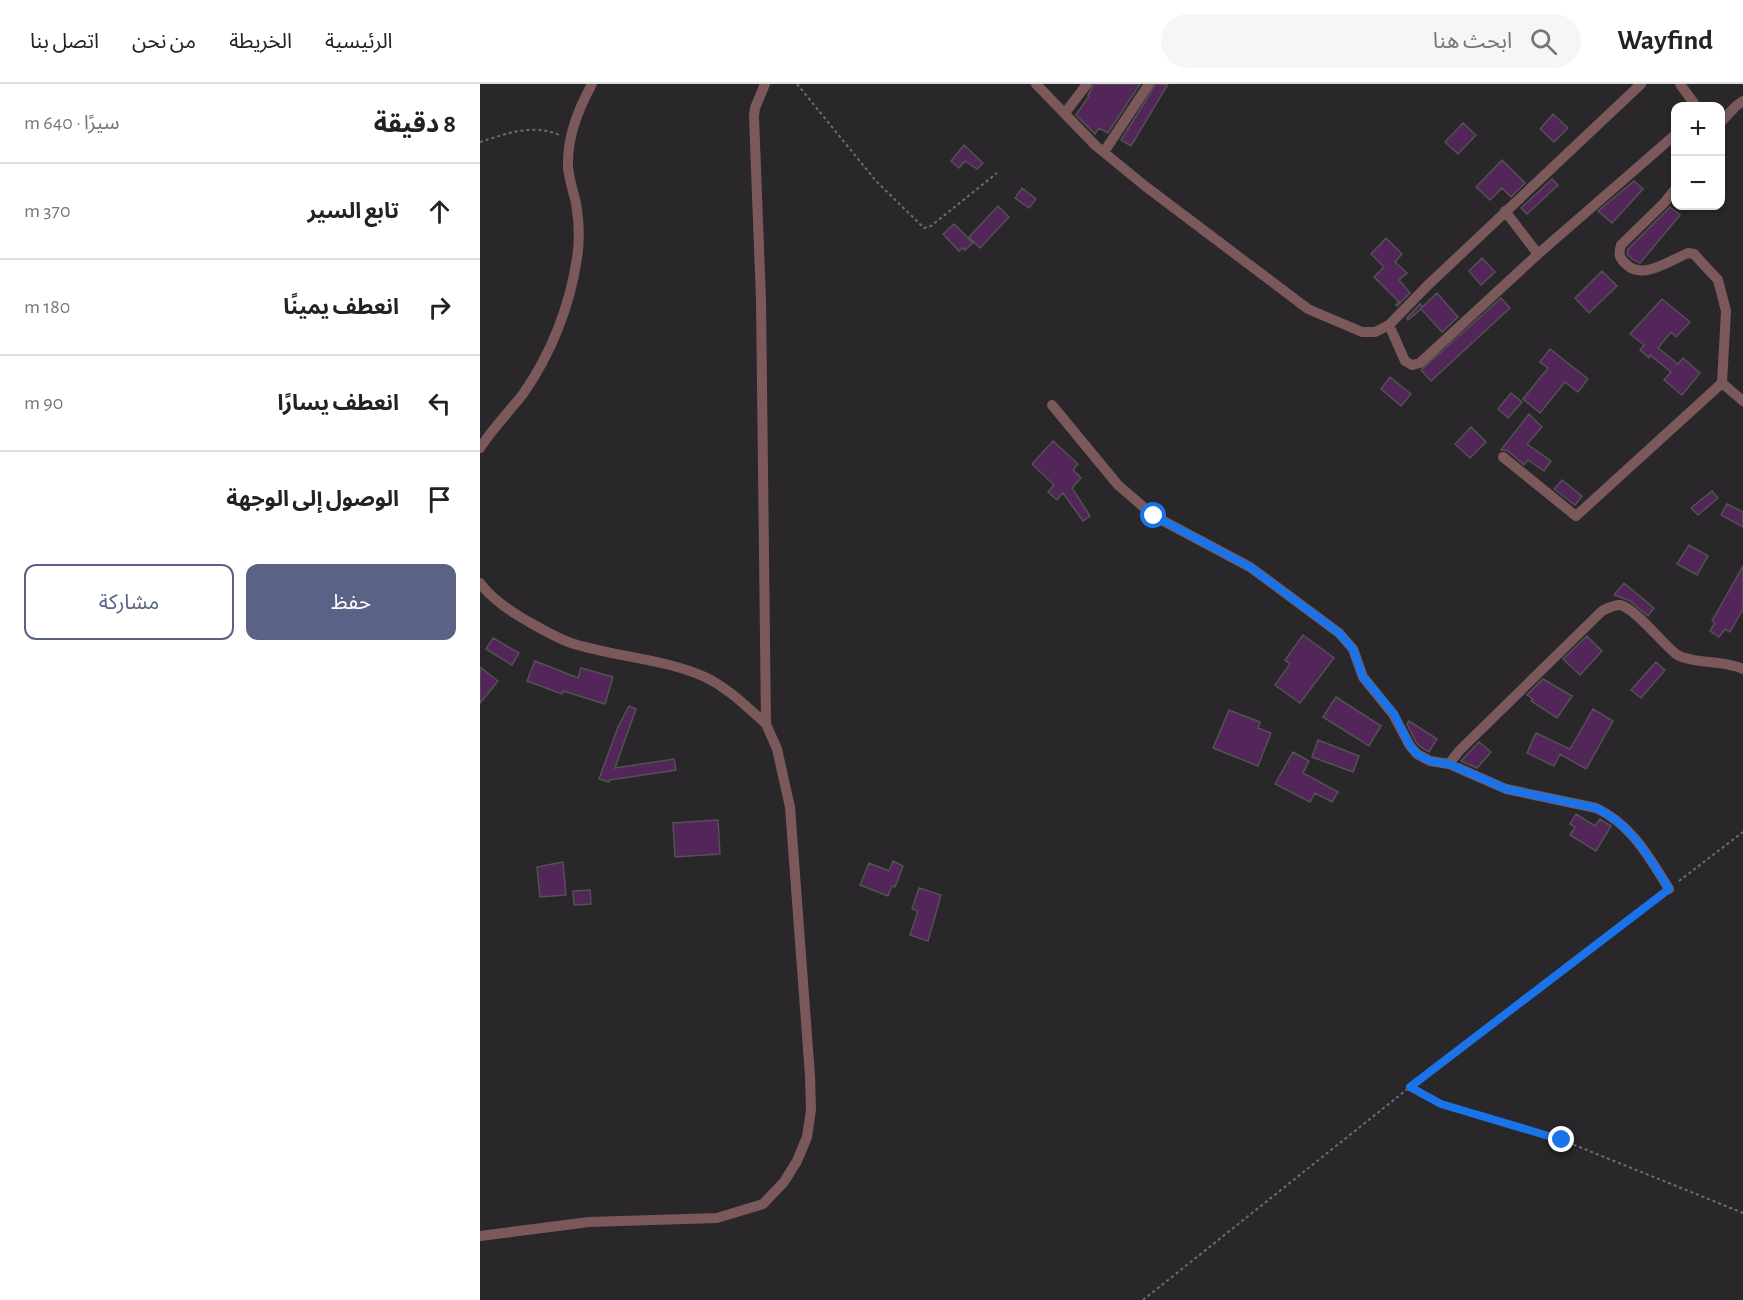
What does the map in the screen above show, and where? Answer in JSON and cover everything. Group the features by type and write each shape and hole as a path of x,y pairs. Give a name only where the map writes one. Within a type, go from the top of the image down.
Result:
{"street":[{"path":"480,448 492,429 521,396 539,370 554,339 570,292 577,258 579,230 568,168 570,139 574,122 592,84"},
{"path":"480,1236 590,1222 717,1218 763,1204 784,1182 797,1161 807,1137 811,1110 810,1076 790,807 777,749 766,724 761,300 754,116 765,84"},
{"path":"1036,84 1104,152 1145,186 1308,309 1362,332 1375,332 1389,325 1505,211 1641,84"},
{"path":"1065,113 1087,84"},
{"path":"1104,152 1149,84"},
{"path":"1680,84 1693,102"},
{"path":"1725,119 1741,106"},
{"path":"1389,325 1405,361 1412,365 1420,363 1538,254 1671,138"},
{"path":"1503,457 1576,516 1722,383 1726,311 1718,280 1694,254 1688,253 1653,269 1642,271 1631,269 1620,259 1621,244 1671,194"},
{"path":"1505,211 1538,254"},
{"path":"1722,383 1743,401"},
{"path":"1052,405 1118,485 1154,516 1250,567 1339,633 1353,649 1363,677 1394,714 1410,746 1417,754 1430,761 1449,764 1506,789 1596,808 1610,814 1638,840 1669,889"},
{"path":"480,583 485,590 513,613 543,631 596,650 670,664 705,677 724,687 766,724"},
{"path":"1449,764 1459,751 1602,611 1611,607 1621,605 1634,614 1679,656 1734,665 1743,669"}],"path":[{"path":"797,84 876,181 924,228 931,226 996,173"},
{"path":"480,142 533,129 550,130 570,139"},
{"path":"1143,1300 1410,1087 1743,832"},
{"path":"1410,1087 1441,1104 1562,1140 1743,1213"}],"building":[{"path":"1094,84 1140,84 1108,133 1099,128 1095,134 1076,115"},
{"path":"1156,84 1168,84 1131,146 1121,140"},
{"path":"1553,114 1568,128 1554,142 1540,129"},
{"path":"1463,123 1476,135 1458,154 1445,142"},
{"path":"964,145 983,163 977,169 965,161 959,168 951,161"},
{"path":"1502,160 1525,183 1511,197 1502,188 1490,200 1476,187"},
{"path":"1552,179 1558,185 1527,214 1521,208"},
{"path":"1634,181 1643,189 1612,223 1598,211"},
{"path":"1022,188 1036,199 1029,208 1015,198"},
{"path":"998,206 1009,217 980,248 969,237"},
{"path":"1670,207 1680,215 1640,263 1627,254 1628,249"},
{"path":"954,224 973,243 965,250 963,248 959,251 943,234"},
{"path":"1386,238 1402,254 1395,262 1407,273 1399,280 1410,293 1397,306 1399,302 1374,277 1384,267 1371,254"},
{"path":"1482,258 1495,272 1481,285 1469,271"},
{"path":"1602,271 1617,286 1589,313 1575,298"},
{"path":"1437,293 1458,317 1442,332 1421,309 1408,320 1407,318 1420,304 1422,307"},
{"path":"1501,298 1510,308 1431,381 1421,370"},
{"path":"1662,299 1690,322 1676,337 1671,332 1658,348 1678,364 1683,358 1700,373 1682,395 1664,380 1671,372 1640,350 1644,345 1630,334"},
{"path":"1550,349 1588,379 1578,392 1565,382 1540,413 1523,399 1548,368 1540,362"},
{"path":"1390,377 1411,394 1401,406 1381,389"},
{"path":"1511,393 1522,402 1508,418 1498,409"},
{"path":"1529,414 1542,427 1527,444 1551,461 1544,471 1528,460 1524,465 1508,451 1501,450"},
{"path":"1471,427 1486,442 1470,458 1455,444"},
{"path":"1053,441 1078,464 1073,470 1081,478 1072,488 1090,516 1083,521 1063,493 1057,500 1048,492 1054,485 1032,464"},
{"path":"1562,480 1582,496 1575,505 1554,489"},
{"path":"1712,491 1718,498 1698,515 1691,508"},
{"path":"1727,504 1743,512 1743,527 1721,515"},
{"path":"1689,545 1708,556 1697,575 1677,564"},
{"path":"1743,566 1743,609 1730,632 1725,629 1719,637 1710,631 1715,623 1712,621"},
{"path":"1624,583 1654,608 1648,616 1630,601 1614,595"},
{"path":"1303,635 1334,658 1300,703 1275,685 1290,664 1285,660"},
{"path":"1587,636 1602,651 1580,675 1563,659"},
{"path":"493,638 519,653 512,665 486,649"},
{"path":"535,661 578,678 581,668 613,677 605,704 563,691 562,694 527,681"},
{"path":"1656,662 1665,670 1641,698 1631,690"},
{"path":"480,667 498,681 480,703"},
{"path":"1543,679 1572,696 1557,718 1531,701 1533,699 1527,695"},
{"path":"1336,697 1381,726 1369,746 1323,717"},
{"path":"629,706 636,709 615,768 674,759 676,770 609,782 599,779 618,727"},
{"path":"1593,709 1613,721 1586,769 1560,754 1554,766 1527,753 1536,733 1570,749"},
{"path":"1229,710 1260,722 1258,728 1271,733 1258,766 1213,748"},
{"path":"1409,721 1437,739 1429,752 1416,742 1407,724"},
{"path":"1318,740 1359,756 1353,772 1312,757"},
{"path":"1479,742 1491,752 1477,768 1461,761"},
{"path":"1293,752 1309,761 1303,773 1338,792 1332,802 1315,793 1310,802 1275,784"},
{"path":"1576,814 1595,826 1600,819 1611,826 1596,851 1570,835 1575,827 1570,824"},
{"path":"718,820 720,854 675,857 673,823"},
{"path":"893,861 903,866 895,887 892,886 888,896 860,885 869,863 889,871"},
{"path":"563,862 566,895 540,897 537,867"},
{"path":"919,888 941,895 928,941 910,935 918,911 912,909"},
{"path":"590,890 591,904 574,905 573,891"}],"route":[{"path":"1154,516 1250,567 1339,633 1353,649 1363,677 1394,714 1410,746 1417,754 1430,761 1449,764 1506,789 1596,808 1610,814 1638,840 1669,889 1410,1087 1441,1104 1562,1140"}]}
